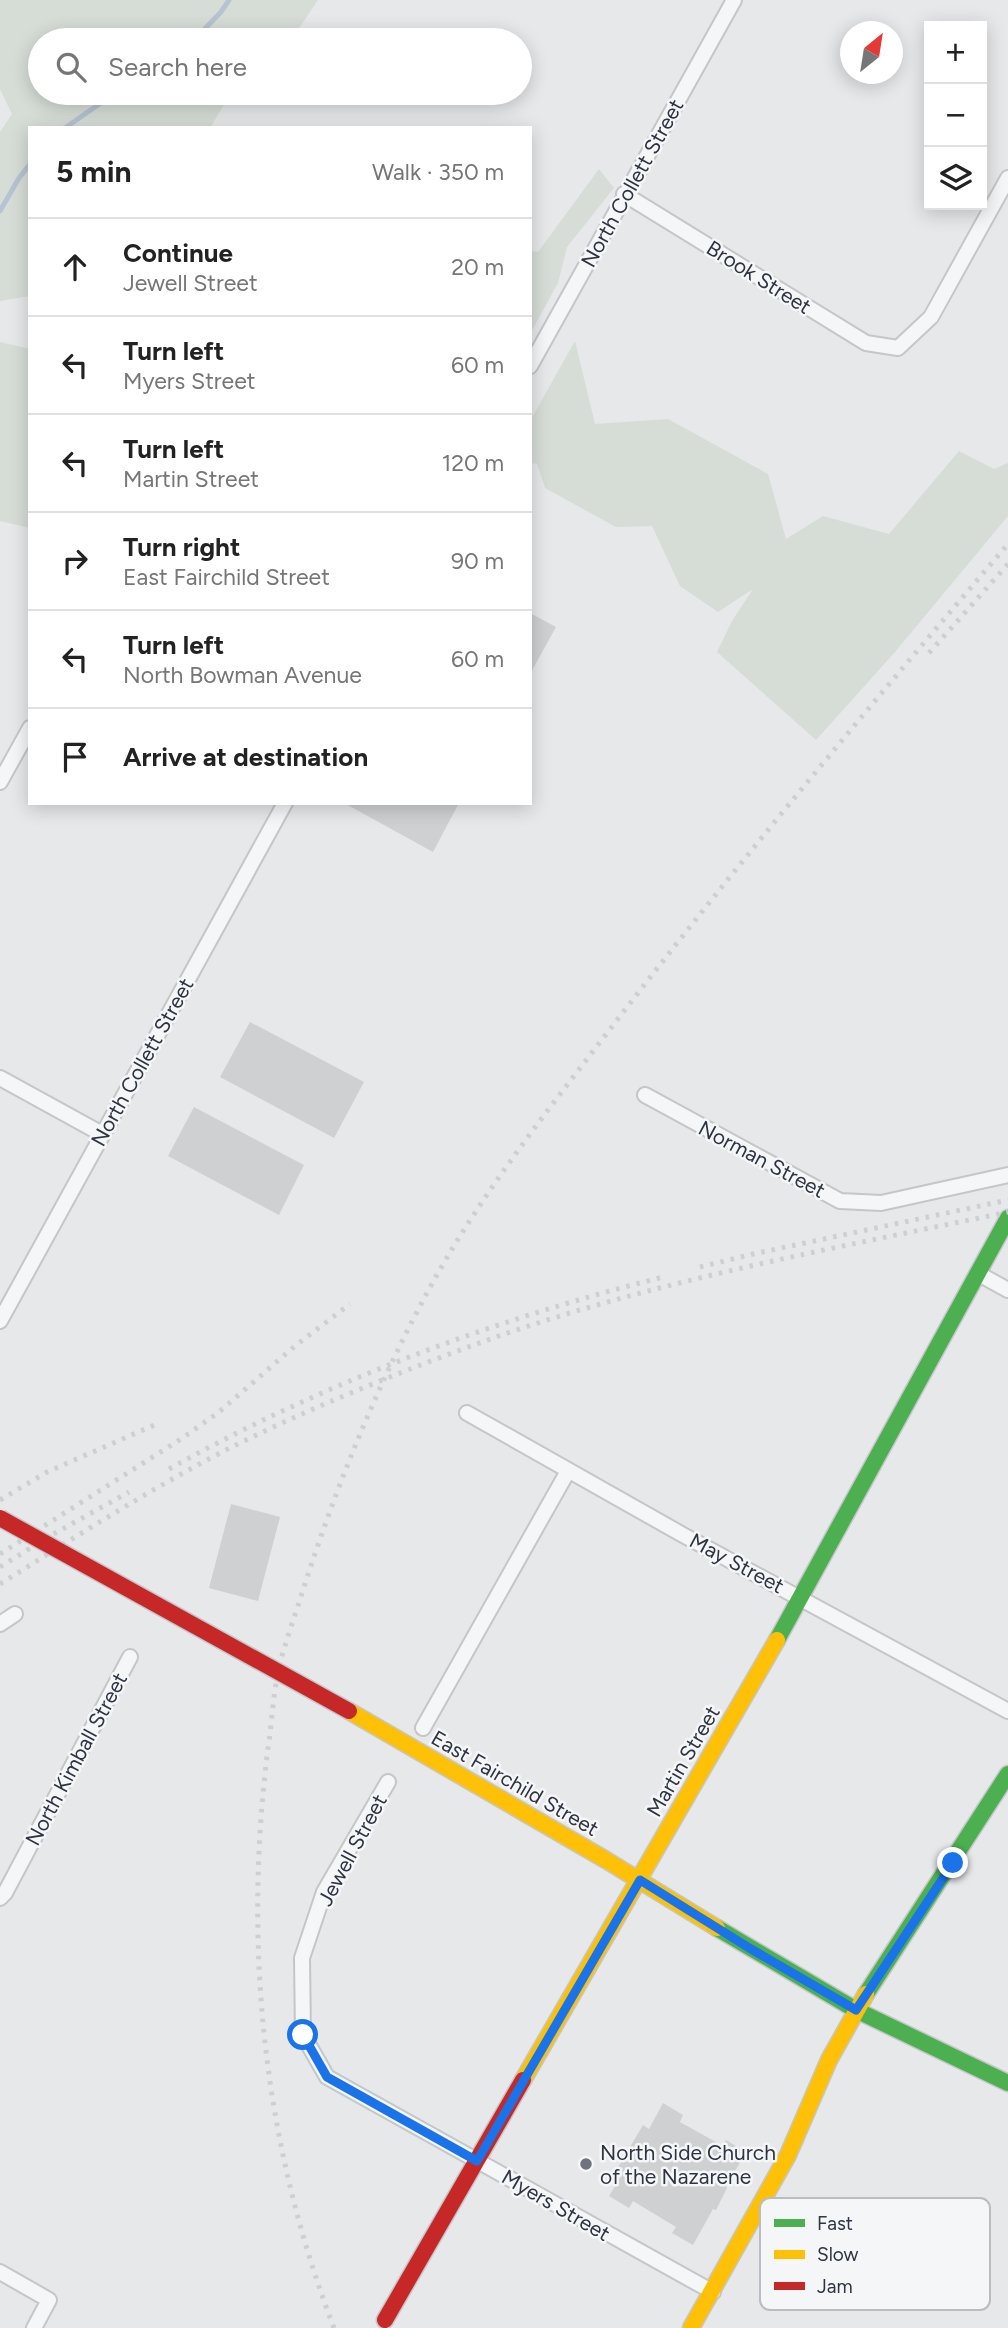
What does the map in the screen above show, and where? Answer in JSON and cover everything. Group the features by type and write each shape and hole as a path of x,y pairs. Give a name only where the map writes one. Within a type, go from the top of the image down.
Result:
{"street":[{"name":"North Collett Street","path":"532,362 734,0"},
{"name":"Brook Street","path":"624,194 866,343 898,348 931,317 1008,178"},
{"path":"0,782 28,732"},
{"name":"North Collett Street","path":"0,1321 284,805"},
{"path":"0,1078 102,1134"},
{"name":"Norman Street","path":"645,1095 840,1201 880,1203 1008,1175"},
{"name":"Martin Street","path":"385,2320 801,1598 1008,1218"},
{"path":"979,1274 1008,1290"},
{"name":"May Street","path":"467,1413 1008,1711"},
{"path":"423,1728 568,1471"},
{"name":"East Fairchild Street","path":"0,1518 349,1711 640,1880 856,2010 1008,2083"},
{"path":"0,1625 15,1614"},
{"name":"North Kimball Street","path":"0,1898 130,1657"},
{"path":"764,2198 788,2155 829,2060 856,2010 970,1837 1008,1774"},
{"name":"Jewell Street","path":"327,2077 303,2035 302,1958 324,1892 388,1782"},
{"name":"Myers Street","path":"327,2077 713,2292"},
{"path":"691,2328 760,2206"},
{"path":"0,2272 49,2300 34,2328"}],"shaded area":[{"path":"0,0 318,0 299,28 28,28 28,105 224,105 211,126 28,126 28,296 0,301 0,132 12,114 0,89"},
{"path":"599,169 614,188 567,247 558,283 532,330 532,251 538,252"},
{"path":"575,341 595,424 668,419 768,474 786,539 823,516 889,534 959,451 994,469 1008,463 1008,516 895,652 816,740 717,652 732,621 753,589 718,612 680,586 652,526 616,527 545,488 537,464 532,463 532,417"},
{"path":"0,342 28,349 28,528 0,521"}],"building":[{"path":"532,614 556,627 532,670"},
{"path":"348,805 458,805 433,852"},
{"path":"250,1022 364,1082 334,1138 220,1077"},
{"path":"194,1107 304,1165 279,1215 168,1156"},
{"path":"231,1504 280,1517 258,1601 209,1588"},
{"path":"663,2103 683,2115 680,2122 723,2146 726,2140 746,2152 716,2210 713,2209 693,2245 672,2233 676,2227 633,2201 629,2208 609,2196 623,2173 617,2169 643,2125 649,2129"}],"waterway":[{"path":"206,28 229,0"},
{"path":"68,126 98,105"},
{"path":"0,211 28,167"}],"railway":[{"path":"334,2328 290,2187 275,2115 259,1969 258,1896 268,1748 281,1658 341,1482 385,1376 419,1308 462,1233 510,1162 588,1058 759,841 1008,544"},
{"path":"929,653 1008,564"},
{"path":"700,1267 1008,1200"},
{"path":"0,1584 136,1500 220,1453 321,1406 496,1337 559,1316 686,1281 1008,1212"},
{"path":"169,1469 287,1409 410,1357 535,1313 663,1277"},
{"path":"0,1554 219,1412 295,1346 350,1304"},
{"path":"0,1500 47,1472 159,1423"},
{"path":"0,1567 129,1492"}],"traffic: fast":[{"path":"777,1640 1008,1218"},
{"path":"866,1994 1008,1774"},
{"path":"717,1928 856,2010 1008,2083"}],"traffic: slow":[{"path":"523,2080 777,1640"},
{"path":"349,1711 606,1860 717,1928"},
{"path":"764,2198 788,2155 829,2060 866,1994"},
{"path":"691,2328 760,2205"}],"traffic: jam":[{"path":"0,1518 349,1711"},
{"path":"385,2320 523,2080"}],"place":[{"name":"North Side Church of the Nazarene","path":"586,2164"}],"route":[{"path":"303,2035 327,2077 477,2161 640,1880 856,2010 953,1863"}]}
